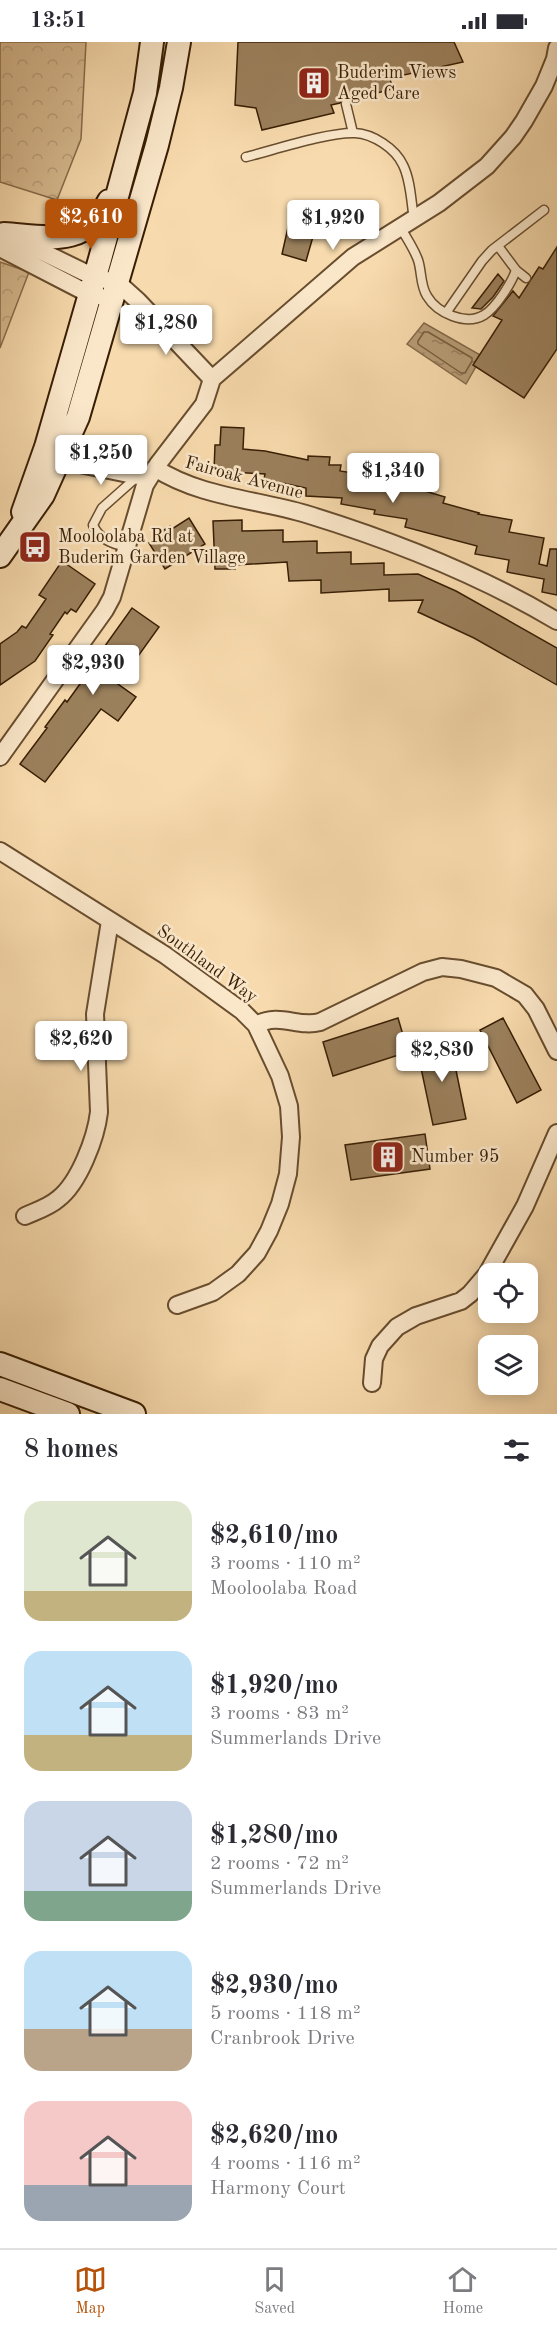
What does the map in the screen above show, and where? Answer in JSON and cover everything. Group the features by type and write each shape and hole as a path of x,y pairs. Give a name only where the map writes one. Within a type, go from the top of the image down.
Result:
{"main road":[{"path":"18,528 29,490 46,447 145,93 152,42"},
{"path":"0,556 43,495 78,417 164,116 178,42"},
{"path":"1,238 58,238 78,234 93,224 104,211 124,169"},
{"path":"0,1364 134,1414"},
{"path":"0,1389 68,1414"}],"street":[{"path":"0,757 105,610 112,597 147,474 204,404 212,379 353,257 470,181 500,153 513,137 535,101 556,56"},
{"path":"1,238 92,285 138,301 212,379"},
{"name":"Fairoak Avenue","path":"60,460 147,474 304,514 432,557 472,575 557,621"},
{"name":"Southland Way","path":"0,850 199,978 242,1011 256,1025 280,1076 289,1106 291,1137 288,1174 280,1204 257,1253 238,1274 213,1292 177,1305"},
{"path":"25,1216 66,1193 97,1127 99,1112 95,1014 110,921"},
{"path":"256,1025 272,1018 306,1023 320,1022 423,972 442,967 461,969 496,978 525,995 536,1009 557,1051"},
{"path":"372,1383 374,1359 380,1346 397,1327 416,1316 461,1301 487,1274 525,1206 557,1133"}],"lane":[{"path":"346,104 353,133"},
{"path":"246,157 338,134 353,133 379,140 403,163 407,176 407,224 419,261 422,284 426,294 446,313 469,318 486,314 509,285 516,270"},
{"path":"446,313 482,261 544,210"},
{"path":"498,246 516,270 526,278"},
{"path":"127,547 107,540 96,533 93,525 102,508 147,474"}],"green space":[{"path":"0,42 86,42 81,139 57,200 0,182"},
{"path":"0,262 29,272 0,348"}],"water":[{"path":"424,323 482,356 466,384 407,344"}],"building":[{"name":"Buderim Views Aged Care","path":"238,42 454,42 463,62 390,78 392,89 351,100 344,98 340,103 331,105 334,113 262,130 256,108 235,105"},
{"path":"291,214 318,219 306,261 282,254"},
{"path":"557,247 557,349 524,398 473,365 502,320 493,316 513,291 519,298 539,267 543,269"},
{"path":"498,274 504,281 493,297 481,309 472,308"},
{"path":"221,427 244,428 243,449 308,460 308,456 330,457 329,465 341,465 340,471 409,482 408,486 445,497 443,503 478,514 512,520 509,532 544,538 539,564 547,566 550,549 557,549 557,595 542,592 544,579 507,572 509,560 475,554 477,546 405,527 407,519 374,514 375,510 341,504 342,498 306,496 306,488 264,479 265,474 214,471 215,445 220,445"},
{"path":"189,518 205,544 165,569 149,543 170,526 172,529"},
{"path":"242,520 242,531 283,530 283,542 317,541 317,553 351,552 351,564 384,563 384,575 418,574 456,591 557,648 557,685 474,638 418,612 423,600 389,601 389,589 321,593 321,580 289,581 287,562 235,565 235,569 215,569 213,521"},
{"path":"62,561 95,584 76,612 71,609 67,614 65,612 35,661 0,685 0,644 22,626 26,628 46,599 39,595"},
{"path":"132,608 159,627 118,684 136,697 118,721 101,709 45,782 20,764 65,700 67,702 98,659 97,657"},
{"path":"398,1018 408,1052 333,1076 323,1042"},
{"path":"503,1018 541,1090 517,1103 480,1030"},
{"path":"450,1041 466,1119 433,1125 417,1049"},
{"name":"Number 95","path":"425,1134 430,1169 351,1180 345,1145"}],"place":[{"name":"Buderim Views Aged Care","path":"314,83"},
{"name":"Mooloolaba Rd at Buderim Garden Village","path":"35,547"},
{"name":"Number 95","path":"388,1157"}]}
